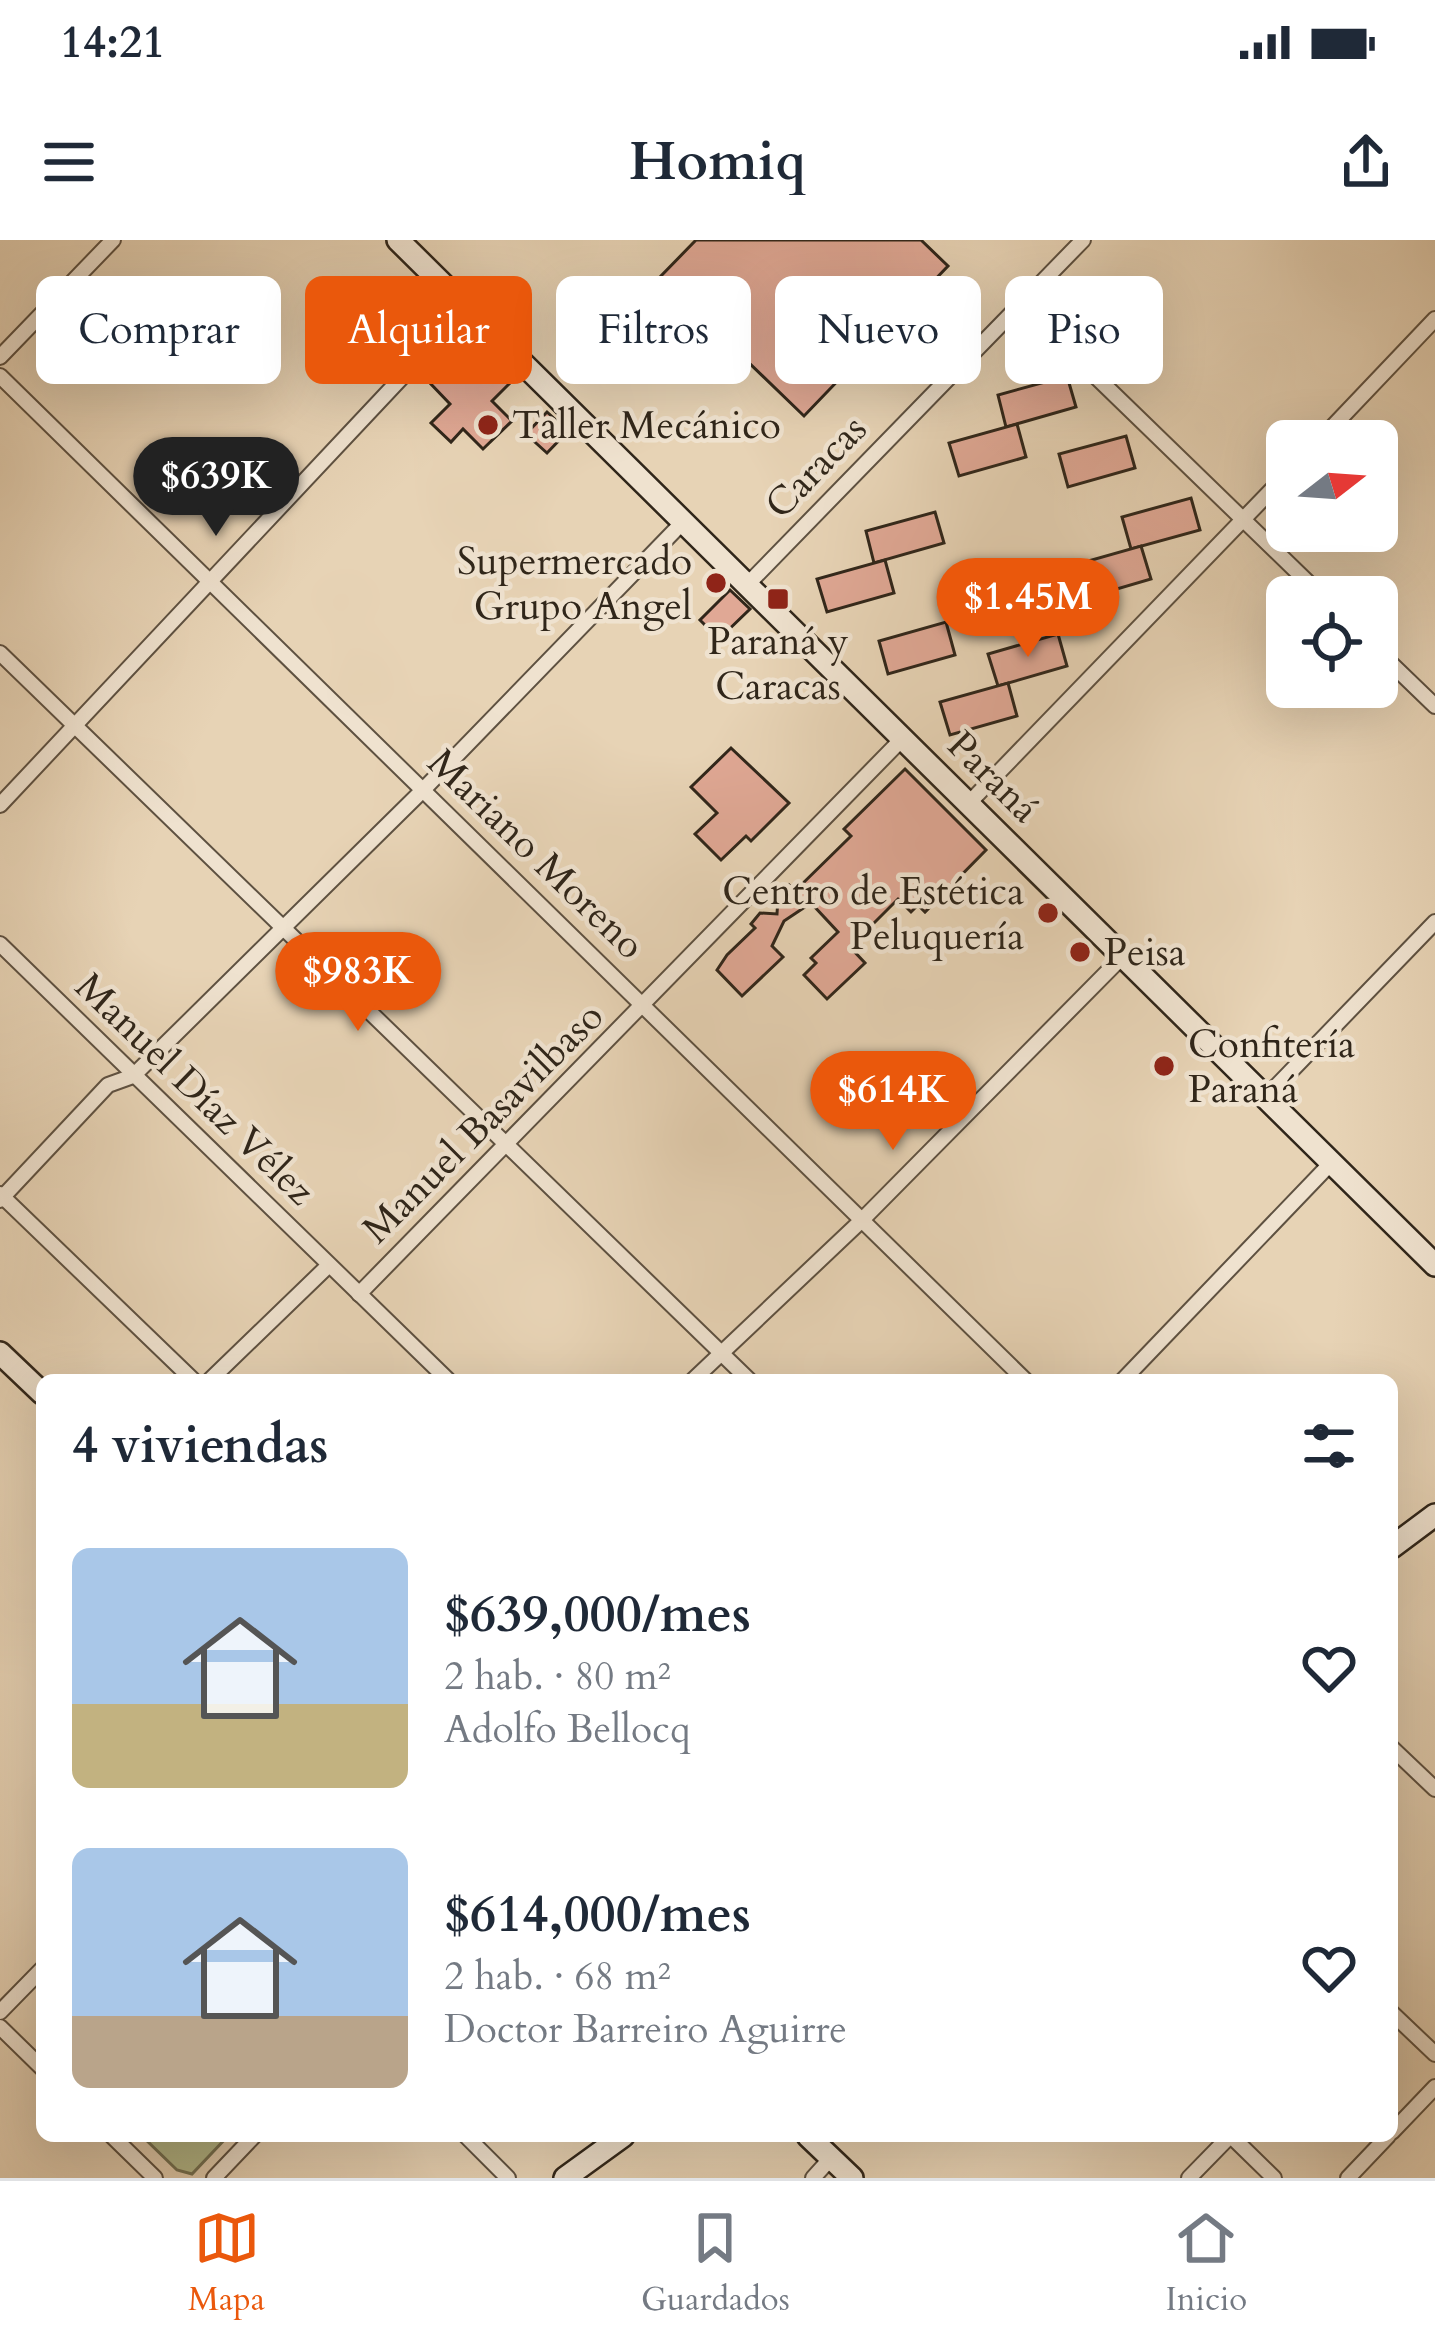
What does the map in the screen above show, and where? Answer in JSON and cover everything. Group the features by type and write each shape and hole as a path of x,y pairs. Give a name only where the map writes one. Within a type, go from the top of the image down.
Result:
{"street":[{"path":"0,356 113,240"},
{"name":"Paraná","path":"398,240 435,276"},
{"name":"Caracas","path":"1048,276 1083,240"},
{"path":"1338,420 1435,319"},
{"name":"Caracas","path":"747,585 1005,320"},
{"name":"Paraná","path":"532,372 1435,1265"},
{"name":"Mariano Moreno","path":"0,376 1019,1374"},
{"path":"0,805 396,384"},
{"path":"1104,384 1301,576"},
{"path":"969,803 1266,496"},
{"path":"187,1374 1,1197 108,1084 133,1076 423,790 683,522"},
{"path":"0,653 743,1374"},
{"path":"1398,670 1435,706"},
{"name":"Manuel Basavilbaso","path":"359,1294 903,738"},
{"path":"1267,1096 1435,922"},
{"name":"Manuel Díaz Vélez","path":"0,944 442,1374"},
{"path":"700,1374 862,1220 1124,955"},
{"path":"1129,1374 1333,1161"},
{"name":"Manuel Basavilbaso","path":"216,1374 328,1266"},
{"path":"0,1353 36,1387"},
{"path":"1398,1542 1435,1514"},
{"path":"1398,1754 1435,1790"},
{"path":"0,2012 36,1975"},
{"path":"1398,2019 1435,2054"},
{"path":"0,2027 36,2062"},
{"path":"1398,2125 1435,2086"},
{"path":"118,2142 155,2178"},
{"path":"214,2178 248,2142"},
{"path":"472,2142 508,2178"},
{"path":"565,2178 615,2142"},
{"path":"814,2142 852,2178"},
{"path":"1189,2178 1224,2142"},
{"path":"1236,2142 1274,2178"},
{"path":"1348,2178 1382,2142"},
{"path":"812,2178 831,2158"}],"green space":[{"path":"148,2142 222,2142 192,2174 177,2170"}],"building":[{"path":"696,240 921,240 948,266 938,276 775,276 775,384 835,384 804,416 751,365 751,276 661,276"},
{"path":"431,384 509,384 492,401 512,421 483,449 463,429 451,442 431,423 450,404"},
{"path":"1038,384 1069,384 1076,407 1006,427 998,395"},
{"path":"547,412 568,431 547,453 526,434"},
{"path":"1017,424 1026,457 959,476 949,443"},
{"path":"1126,436 1135,468 1068,487 1059,454"},
{"path":"1191,498 1200,530 1131,549 1122,517"},
{"path":"935,512 944,543 874,563 866,531"},
{"path":"1141,546 1151,579 1083,599 1074,565"},
{"path":"885,560 894,593 827,612 817,579"},
{"path":"730,590 750,609 719,639 700,620"},
{"path":"946,622 955,655 888,674 879,641"},
{"path":"1058,634 1067,666 998,686 988,654"},
{"path":"1008,683 1017,716 950,735 940,702"},
{"path":"731,748 789,803 751,841 746,836 721,860 695,834 717,813 691,787"},
{"path":"905,769 986,850 925,912 918,905 911,912 898,899 850,947 865,963 827,999 804,975 816,963 811,958 838,932 811,903 784,921 772,946 783,957 742,996 717,970 727,955 755,928 751,924 760,913 777,914 778,897 789,885 795,891 851,836 844,829"}],"place":[{"name":"Taller Mecánico","path":"488,425"},
{"name":"Supermercado Grupo Angel","path":"716,583"},
{"name":"Paraná y Caracas","path":"778,599"},
{"name":"Centro de Estética Peluquería","path":"1048,913"},
{"name":"Peisa","path":"1080,952"},
{"name":"Confitería Paraná","path":"1164,1066"}]}
